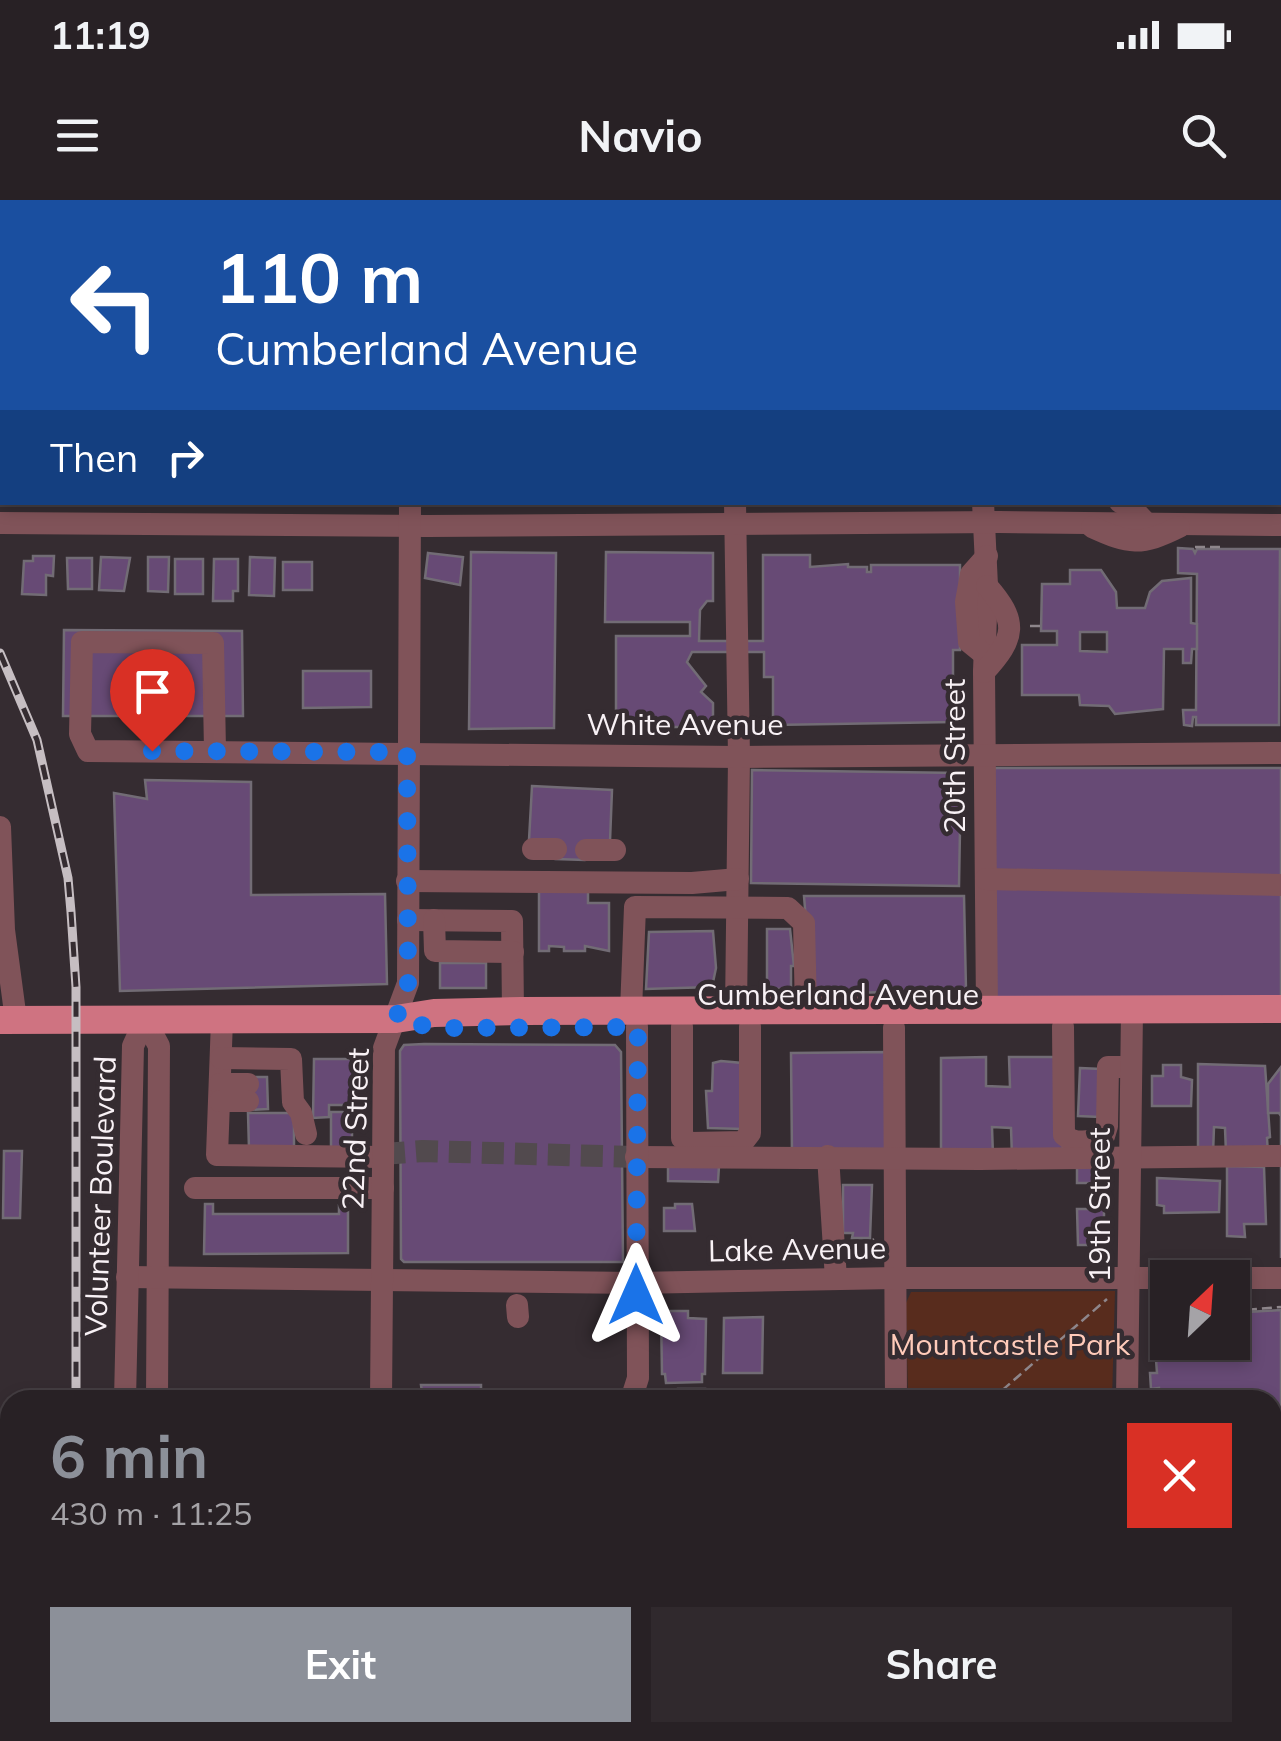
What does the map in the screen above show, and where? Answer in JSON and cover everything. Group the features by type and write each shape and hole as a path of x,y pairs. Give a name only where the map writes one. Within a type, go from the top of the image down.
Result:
{"main road":[{"name":"Cumberland Avenue","path":"8,1020 396,1019 434,1013 514,1012 894,1028 987,1019 1064,1028 1132,1019 1281,1009"},
{"name":"Cumberland Avenue","path":"396,1019 434,1028 634,1019 682,1028 806,1011 1281,1027"}],"street":[{"path":"1041,523 1058,505"},
{"path":"1126,505 1146,524"},
{"path":"0,522 86,513 983,512 1041,523 1265,524 1257,549"},
{"name":"20th Street","path":"983,512 987,556 987,1019"},
{"name":"22nd Street","path":"382,1390 384,1048 408,983 410,514"},
{"path":"682,1028 682,1138 691,1143 743,1142 750,1134 737,907 735,514"},
{"path":"1084,523 1126,542 1149,541 1185,524"},
{"path":"985,663 968,642 966,602 971,574 987,556"},
{"name":"White Avenue","path":"216,752 213,643 82,642 80,734 88,751 739,757 1281,753"},
{"path":"0,828 8,1020"},
{"path":"586,850 615,850"},
{"path":"407,881 692,884 738,879"},
{"path":"986,879 1281,885"},
{"path":"635,1390 638,1378 635,907 788,908 804,923 806,1011"},
{"path":"408,920 512,920 514,1012"},
{"name":"19th Street","path":"1127,1390 1121,1278 1130,1156 1132,1019"},
{"name":"Volunteer Boulevard","path":"126,1390 133,1046 145,1020"},
{"name":"Volunteer Boulevard","path":"145,1020 159,1046 157,1390"},
{"path":"222,1020 218,1155 384,1157"},
{"path":"291,1020 293,1094 306,1134"},
{"path":"894,1028 896,1390"},
{"path":"1064,1028 1064,1135 1070,1141 1088,1142 1104,1136 1108,1067 1131,1067"},
{"path":"220,1058 292,1060"},
{"path":"220,1093 293,1094"},
{"path":"636,1156 1281,1156"},
{"path":"828,1156 847,1279"},
{"path":"195,1188 383,1188"},
{"name":"Lake Avenue","path":"127,1277 636,1283 1150,1278"},
{"path":"1250,1278 1281,1278"}],"path":[{"path":"1195,553 1195,547 1220,547 1220,535"},
{"path":"847,1279 857,1244 869,1244 876,1235"},
{"path":"1004,1390 1100,1308 1121,1278"},
{"path":"1250,1309 1281,1307"}],"green space":[{"name":"Mountcastle Park","path":"1115,1291 1112,1390 908,1390 906,1303 911,1292"}],"building":[{"path":"1178,548 1193,549 1195,553 1197,549 1280,549 1279,725 1196,725 1193,717 1192,726 1184,725 1183,710 1196,710 1197,574 1178,573"},
{"path":"471,552 556,553 554,728 469,729"},
{"path":"606,552 713,553 713,601 707,601 700,610 699,641 763,641 763,555 810,555 810,567 848,564 867,567 867,572 871,572 871,565 960,565 960,650 953,650 953,722 773,725 773,677 764,677 764,652 692,652 687,662 706,686 701,692 713,703 713,727 616,727 616,636 690,636 690,622 605,622"},
{"path":"428,553 463,557 460,585 425,578"},
{"path":"33,556 54,556 53,576 46,575 46,595 22,594 24,561 33,561"},
{"path":"101,557 130,558 124,591 99,590"},
{"path":"148,557 169,557 168,592 148,591"},
{"path":"250,557 275,558 274,596 249,595"},
{"path":"67,558 92,558 92,589 68,589"},
{"path":"175,559 203,559 203,594 175,594"},
{"path":"214,559 238,559 238,591 233,591 233,601 213,601"},
{"path":"283,562 312,562 312,590 283,590"},
{"path":"1070,570 1101,570 1116,592 1117,608 1145,608 1150,592 1162,581 1191,578 1191,623 1197,624 1197,649 1192,649 1191,663 1183,663 1183,649 1164,649 1163,709 1115,714 1109,706 1080,705 1079,695 1022,695 1022,645 1057,645 1057,631 1041,631 1042,584 1070,584","holes":["1080,632 1107,632 1107,652 1080,651"]},
{"path":"64,630 242,631 243,716 63,716"},
{"path":"303,671 371,671 371,707 303,708"},
{"path":"994,768 1281,768 1281,884 990,879"},
{"path":"752,770 961,773 959,886 751,883"},
{"path":"145,780 251,782 251,895 385,894 387,984 120,991 114,793 147,799"},
{"path":"532,786 612,790 610,841 585,860 555,859 529,840"},
{"path":"986,879 1281,889 1281,999 986,1000"},
{"path":"539,888 588,888 588,903 609,903 609,951 585,946 585,951 564,951 564,947 549,946 549,951 539,951"},
{"path":"804,896 964,896 966,990 812,994"},
{"path":"767,929 790,929 794,966 791,989 767,989"},
{"path":"713,931 716,968 712,987 646,989 649,932"},
{"path":"440,963 486,963 486,988 440,988"},
{"path":"404,1045 615,1045 621,1052 623,1262 401,1259 400,1051"},
{"path":"889,1052 893,1154 792,1156 791,1053"},
{"path":"986,1057 986,1086 1010,1087 1009,1057 1061,1057 1063,1155 1012,1157 1011,1128 992,1127 993,1156 941,1155 941,1058"},
{"path":"314,1059 364,1059 365,1105 329,1105 329,1117 313,1118"},
{"path":"713,1063 742,1063 743,1129 708,1128 706,1091 712,1091"},
{"path":"1198,1064 1265,1066 1268,1154 1226,1153 1225,1128 1214,1127 1213,1154 1198,1154"},
{"path":"1163,1065 1181,1065 1181,1077 1192,1080 1191,1106 1152,1106 1152,1076 1163,1076"},
{"path":"1281,1067 1281,1116 1268,1113 1268,1084"},
{"path":"1080,1068 1101,1069 1100,1117 1078,1116"},
{"path":"248,1077 267,1077 268,1109 248,1110"},
{"path":"331,1112 352,1112 352,1151 331,1151"},
{"path":"248,1113 294,1113 294,1150 249,1149"},
{"path":"4,1151 22,1151 20,1218 3,1218"},
{"path":"1107,1160 1107,1183 1102,1183 1102,1187 1077,1183 1077,1161"},
{"path":"668,1165 719,1166 718,1182 668,1181"},
{"path":"1227,1166 1264,1167 1266,1224 1244,1224 1245,1237 1227,1236"},
{"path":"1157,1178 1220,1181 1219,1212 1164,1213 1164,1206 1157,1205"},
{"path":"843,1185 872,1185 870,1238 852,1238 853,1233 843,1233"},
{"path":"205,1204 213,1204 213,1214 339,1214 339,1205 348,1204 348,1253 204,1254"},
{"path":"675,1204 692,1204 695,1231 664,1231 664,1208 675,1208"},
{"path":"1077,1209 1104,1209 1109,1240 1078,1245"},
{"path":"1281,1310 1281,1390 1151,1389 1150,1373 1157,1373 1156,1360 1250,1360 1250,1312"},
{"path":"661,1311 688,1311 688,1318 706,1319 702,1382 666,1383 662,1374"},
{"path":"763,1317 762,1373 723,1373 724,1318"},
{"path":"421,1385 481,1385 481,1390 422,1390"}],"tunnel":[{"path":"383,1154 423,1151 636,1157"}],"railway":[{"path":"0,653 37,740 68,878 76,987 76,1390"}],"route":[{"path":"152,751 407,752 408,983 396,1019 434,1028 638,1027 636,1295"}]}
